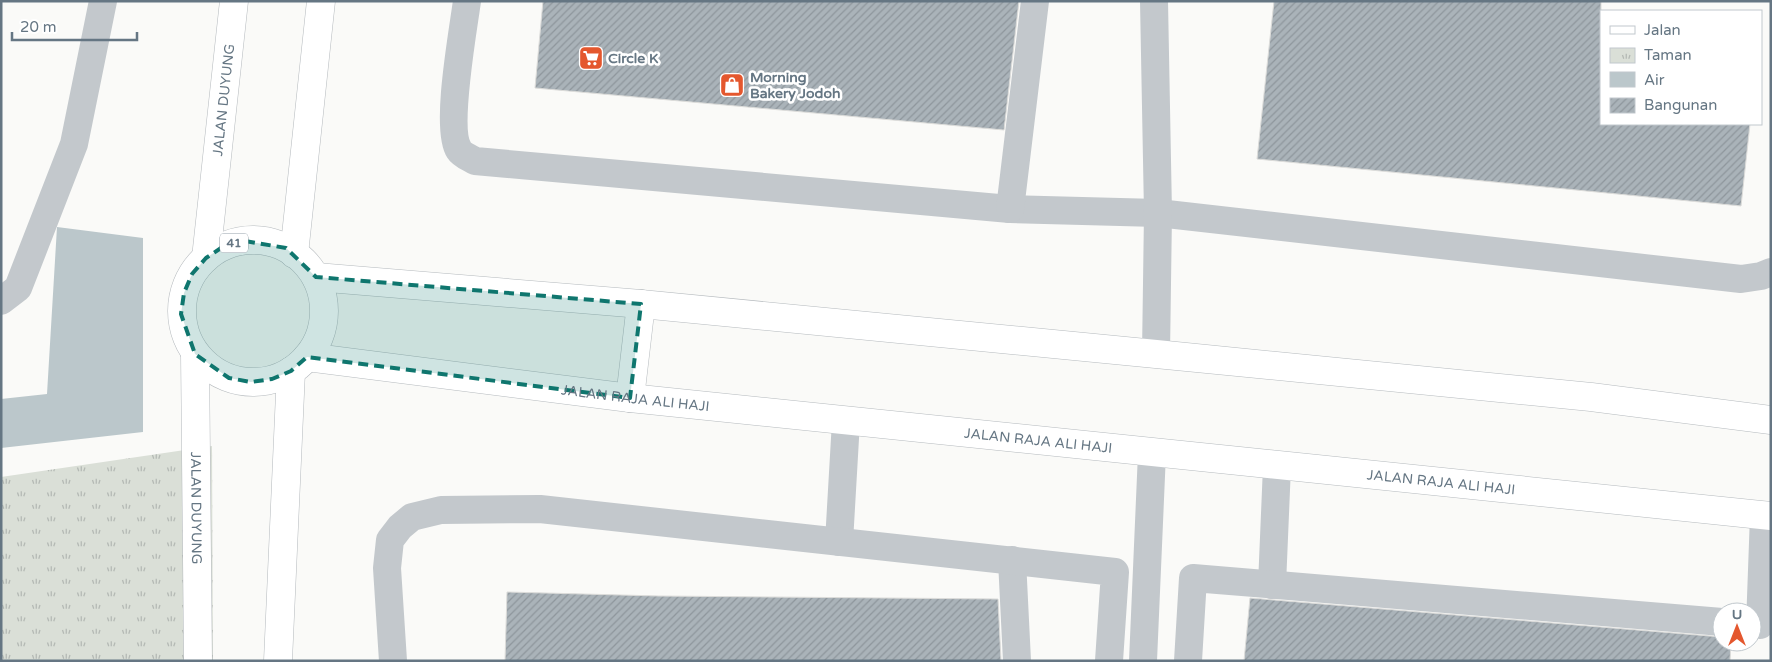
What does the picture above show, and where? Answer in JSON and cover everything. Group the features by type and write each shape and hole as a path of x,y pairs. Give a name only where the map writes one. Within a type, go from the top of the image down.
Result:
{"main road":[{"name":"JALAN DUYUNG","path":"206,258 234,1"},
{"path":"294,254 321,1"},
{"name":"41","path":"245,240 266,241 286,248 303,261 316,277 323,297 324,319 318,339 299,364 272,379 251,382 229,378 211,368 195,354 186,335 182,314 184,293 192,274 206,258 224,246 245,240"},
{"path":"316,277 641,304 1156,354 1591,397 1771,420"},
{"path":"630,398 641,304"},
{"name":"JALAN DUYUNG","path":"195,354 198,661"},
{"name":"41","path":"278,661 299,364"},
{"name":"JALAN RAJA ALI HAJI","path":"299,364 1768,516"}],"street":[{"path":"1,301 18,288 74,144 103,1"},
{"path":"467,1 454,105 453,135 459,152 475,161 1010,210 1158,213 1741,278 1762,276 1771,272"},
{"path":"1010,210 1035,1"},
{"path":"1154,1 1158,213 1156,354"},
{"path":"840,542 846,421"},
{"path":"1143,661 1152,453"},
{"path":"1272,585 1277,466"},
{"path":"393,661 387,568 390,540 400,527 412,517 441,510 540,509 1115,572 1109,661"},
{"path":"1762,612 1768,516"},
{"path":"1012,560 1016,661"},
{"path":"1188,661 1193,578 1712,621"}],"highlighted area":[{"path":"245,241 286,248 316,277 641,304 630,398 307,357 291,371 272,379 251,382 229,378 195,354 181,314 184,293 192,274 206,258 224,246"}],"green space":[{"path":"212,446 213,661 1,661 1,477"}],"water":[{"path":"57,227 143,238 143,432 1,448 1,399 47,394"}],"building":[{"path":"543,1 1019,1 1004,130 535,88"},
{"path":"1274,1 1601,1 1600,125 1750,125 1741,206 1257,159"},
{"path":"507,592 659,596 998,599 1001,661 505,661"},
{"path":"1250,598 1712,636 1712,652 1730,652 1730,661 1244,661"}],"place":[{"name":"Circle K","path":"591,58"},
{"name":"Morning Bakery Jodoh","path":"732,85"}]}
